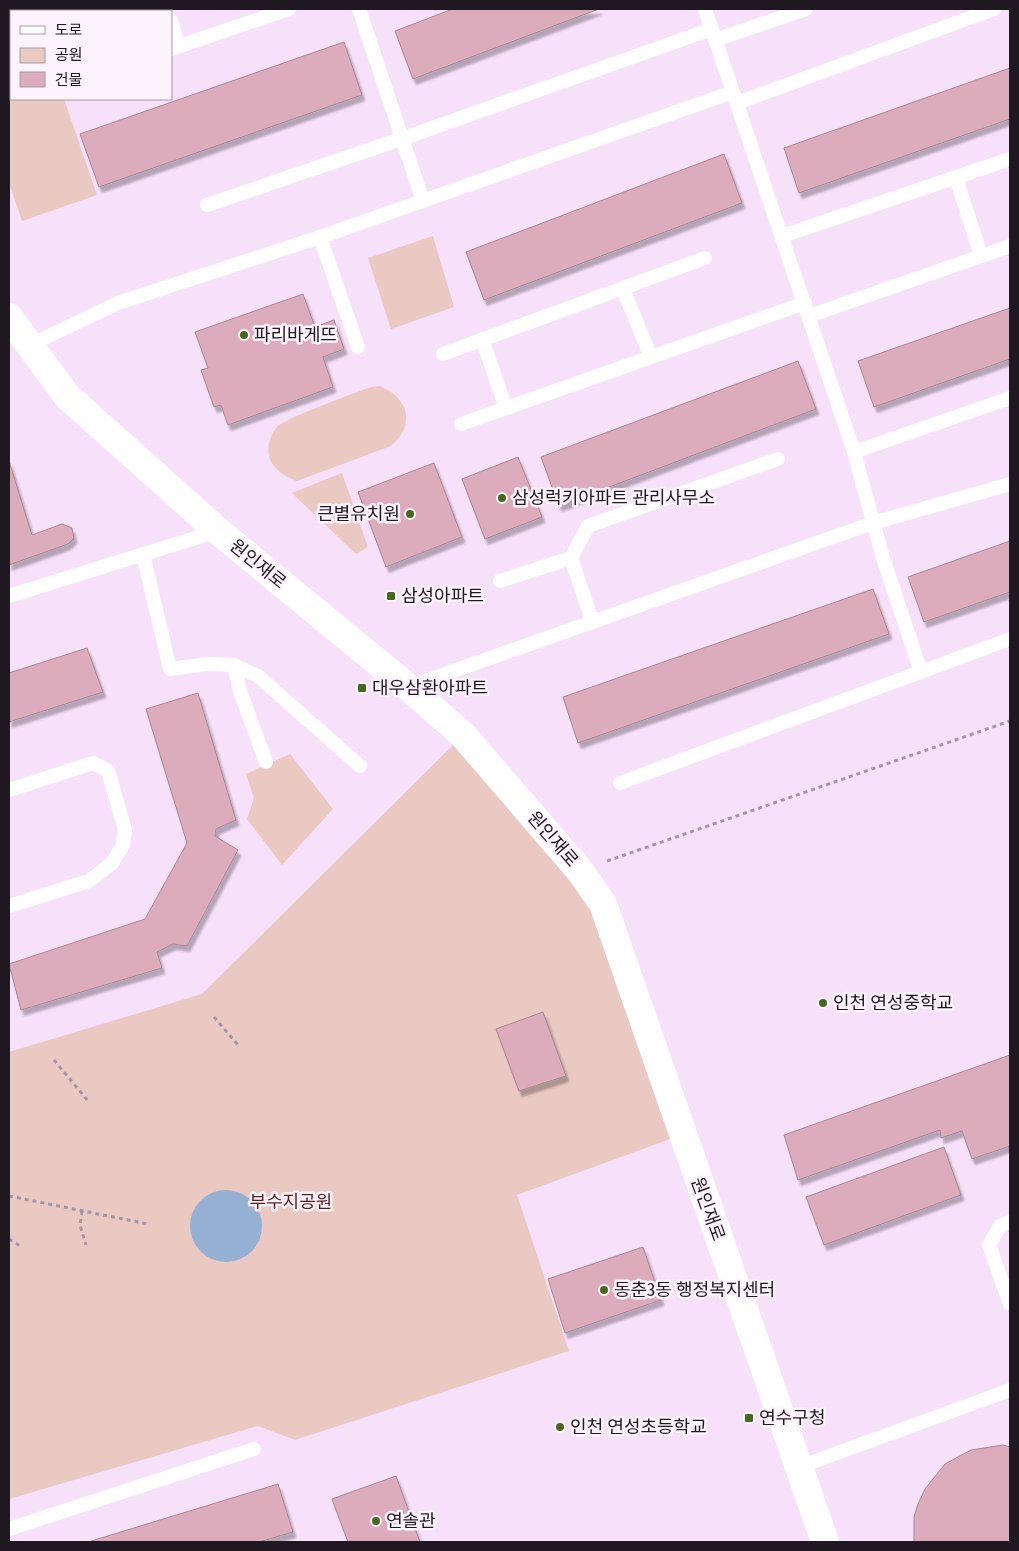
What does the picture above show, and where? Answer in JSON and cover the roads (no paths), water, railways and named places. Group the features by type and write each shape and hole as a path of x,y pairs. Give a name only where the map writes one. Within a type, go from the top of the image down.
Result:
{"main road":[{"name":"원인재로","path":"9,316 67,396 218,531 408,686 463,735 580,871 603,904 825,1542"}],"lane":[{"path":"172,27 175,48 289,9"},
{"path":"359,9 404,138 423,201"},
{"path":"705,9 854,452 873,523 921,672"},
{"path":"207,205 714,34 806,9"},
{"path":"30,345 118,303 735,98 994,9"},
{"path":"782,236 1010,158"},
{"path":"956,177 981,256"},
{"path":"320,237 358,347"},
{"path":"461,424 651,356 1010,246"},
{"path":"443,354 705,258"},
{"path":"623,289 651,356"},
{"path":"482,339 506,408"},
{"path":"854,452 1010,398"},
{"path":"500,581 571,558 588,526 778,459"},
{"path":"408,686 873,523 1010,484"},
{"path":"9,596 218,531"},
{"path":"143,554 170,669 207,664 234,665 258,676 360,766"},
{"path":"571,558 592,620"},
{"path":"620,783 1010,639"},
{"path":"234,665 241,694 266,762"},
{"path":"9,790 93,763 108,771 125,830 123,845 112,863 89,881 9,906"},
{"path":"1010,1222 1000,1226 989,1245 1010,1304"},
{"path":"799,1467 1010,1390"},
{"path":"9,1529 254,1449"}],"water":[{"path":"226,1190 246,1196 256,1206 262,1226 256,1246 246,1256 226,1262 206,1256 196,1246 190,1226 196,1206 206,1196"}],"place":[{"name":"파리바게뜨","path":"244,335"},
{"name":"삼성럭키아파트 관리사무소","path":"502,498"},
{"name":"큰별유치원","path":"410,514"},
{"name":"삼성아파트","path":"391,596"},
{"name":"대우삼환아파트","path":"362,688"},
{"name":"인천 연성중학교","path":"823,1003"},
{"name":"동춘3동 행정복지센터","path":"604,1290"},
{"name":"연수구청","path":"749,1418"},
{"name":"인천 연성초등학교","path":"560,1427"},
{"name":"연솔관","path":"376,1521"}],"park label":[{"name":"부수지공원","path":"291,1202"}]}
